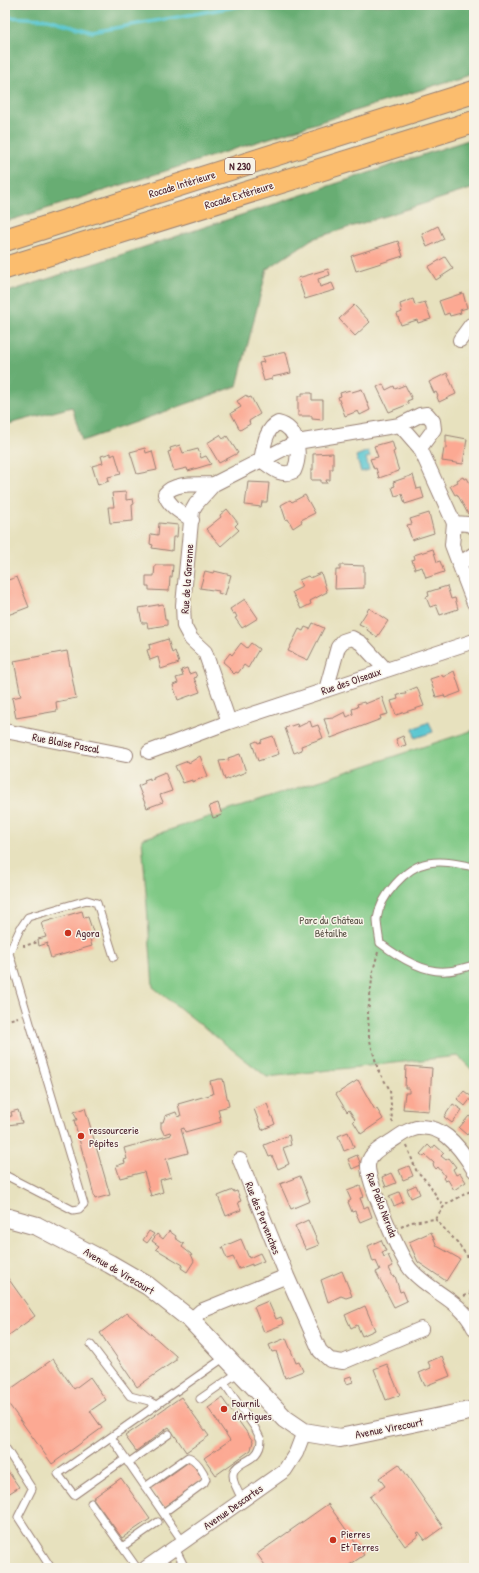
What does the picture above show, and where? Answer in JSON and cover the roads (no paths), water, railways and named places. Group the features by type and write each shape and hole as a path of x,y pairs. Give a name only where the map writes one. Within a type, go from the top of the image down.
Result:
{"highway":[{"name":"Rocade Intérieure","path":"5,240 474,92"},
{"name":"Rocade Extérieure","path":"5,268 474,122"}],"street":[{"path":"460,340 471,325 474,324"},
{"name":"Rue de la Garenne","path":"229,722 205,652 191,639 184,626 183,605 192,520 196,504 214,484 297,442 400,424 420,414 427,414 433,421 434,429 420,448"},
{"path":"278,423 284,425 291,431 297,442 296,465 294,471 288,474 281,473 260,460 268,432 272,426 278,423"},
{"path":"400,424 420,448 454,523 452,545 474,603"},
{"name":"Rue de la Garenne","path":"192,520 172,507 167,501 165,494 169,489 177,486 214,484"},
{"path":"454,523 468,524 474,527"},
{"path":"460,564 474,554"},
{"path":"326,690 338,647 343,641 352,638 361,643 386,670"},
{"name":"Rue des OIseaux","path":"149,752 229,722 473,643"},
{"name":"Rue Blaise Pascal","path":"5,731 126,755"},
{"name":"Rue Pablo Neruda","path":"474,1170 463,1152 453,1140 442,1132 419,1128 402,1135 376,1151 370,1158 368,1165 374,1188 405,1262 412,1272 455,1302 462,1309 474,1328"},
{"name":"Rue des Pervenches","path":"240,1160 287,1276 320,1351 330,1360 343,1362 421,1329"},
{"name":"Avenue de Virecourt","path":"5,1217 37,1226 110,1264 148,1286 191,1320 285,1419 304,1432"},
{"path":"191,1320 200,1311 287,1276"},
{"name":"Avenue Virecourt","path":"304,1432 340,1438 474,1410"},
{"name":"Avenue Descartes","path":"146,1568 285,1470 296,1453 304,1432"}],"lane":[{"path":"474,867 449,862 428,863 409,872 392,886 377,919 380,943 396,955 422,967 445,972 474,964"},
{"path":"5,1175 73,1210 84,1204 27,1014 7,953 28,917 87,900 97,902 114,957"},
{"path":"91,1345 130,1396 149,1401 156,1405"},
{"path":"169,1434 74,1495 58,1474 225,1357"},
{"path":"200,1399 239,1372"},
{"path":"224,1383 255,1428 261,1440 260,1448 257,1453 237,1467 233,1474 233,1482 243,1500"},
{"path":"111,1437 163,1513 179,1545 185,1568"},
{"path":"5,1447 32,1489 18,1517 51,1568"},
{"path":"145,1487 188,1457 193,1459 205,1475 206,1479 204,1483 163,1513"},
{"path":"91,1503 137,1568"},
{"path":"122,1547 158,1522"}],"water":[{"path":"368,451 370,457 366,458 369,470 361,472 356,456"},
{"path":"429,722 433,732 415,738 413,729"}],"waterway":[{"path":"5,17 48,19 92,32 245,5"}],"place":[{"name":"Agora","path":"68,933"},
{"name":"ressourcerie Pépites","path":"81,1136"},
{"name":"Fournil d'Artigues","path":"224,1409"},
{"name":"Pierres Et Terres","path":"333,1540"}],"park label":[{"name":"Parc du Château Bétailhe","path":"331,926"}]}
